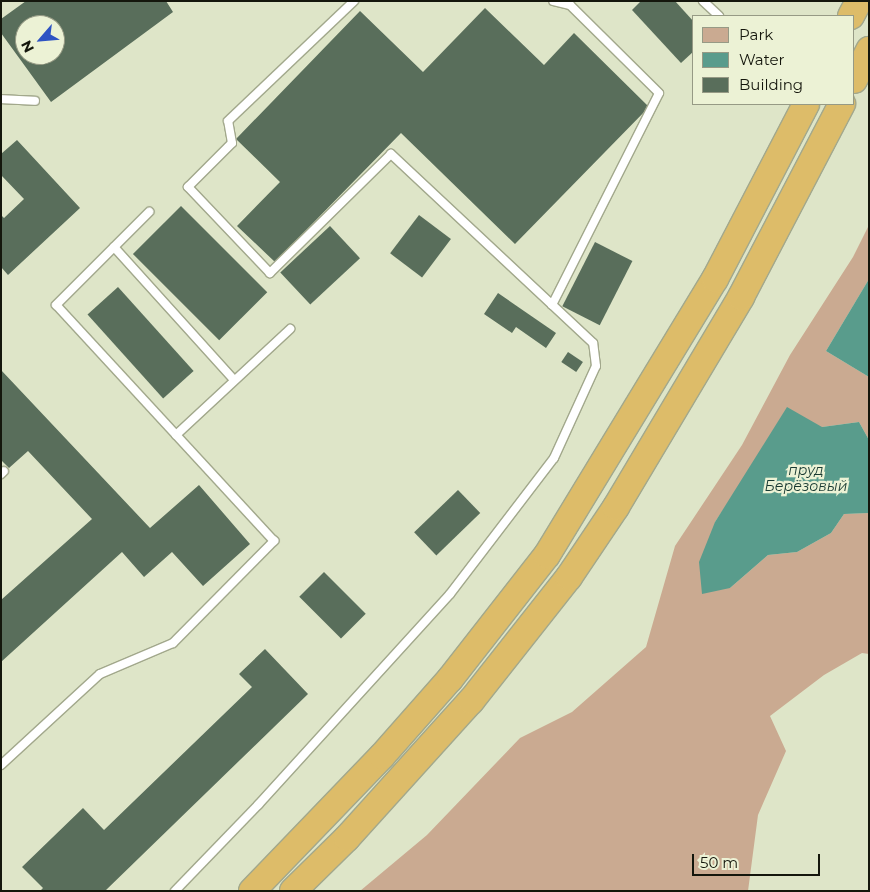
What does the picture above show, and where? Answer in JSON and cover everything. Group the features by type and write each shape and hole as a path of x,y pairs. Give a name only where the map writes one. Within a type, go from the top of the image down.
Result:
{"highway":[{"path":"852,15 859,1"},
{"path":"855,78 869,50"},
{"path":"252,891 382,756 462,664 547,554 715,279 805,105"},
{"path":"293,891 347,838 471,701 569,577 616,507 741,297 841,105"}],"lane":[{"path":"175,891 258,805 450,594 554,458 596,366 593,343 391,154 270,273 188,187 232,143 228,121 354,1"},
{"path":"552,305 659,93 570,5 553,1"},
{"path":"704,1 718,15"},
{"path":"1,99 35,101"},
{"path":"1,765 100,674 173,643 274,542 56,305 149,212"},
{"path":"114,247 234,380"},
{"path":"176,435 290,328"}],"green space":[{"path":"869,225 869,279 826,351 869,377 869,440 859,422 822,427 745,477 715,522 730,588 768,555 797,552 831,533 844,514 869,513 869,654 862,653 824,675 770,716 786,751 758,815 748,891 360,891 427,835 520,738 572,712 646,647 675,546 742,445 790,355 853,257"}],"water":[{"path":"869,279 869,377 826,351"},
{"name":"пруд Берёзовый","path":"787,407 822,427 859,422 869,440 869,513 844,514 831,533 797,552 768,555 730,588 702,594 699,562 715,522"}],"building":[{"path":"26,1 166,1 173,12 51,102 24,65 65,65 65,15 15,15 15,52 1,33 1,19"},
{"path":"641,1 675,1 692,20 692,53 681,63 632,10"},
{"path":"485,8 544,65 574,33 649,107 515,244 401,133 275,262 237,226 280,182 236,139 360,11 423,72"},
{"path":"17,140 80,208 8,275 1,267 1,215 4,218 24,199 1,175 1,154"},
{"path":"181,206 267,292 219,340 133,254"},
{"path":"419,215 451,239 422,277 390,253"},
{"path":"330,226 360,258 310,305 280,272"},
{"path":"595,242 632,261 600,325 562,306"},
{"path":"118,287 194,371 163,398 88,314"},
{"path":"498,293 556,333 546,348 516,327 512,333 484,314"},
{"path":"568,352 583,362 576,372 561,362"},
{"path":"1,370 150,528 199,485 250,544 203,586 172,552 144,577 122,552 1,662 1,600 92,519 28,451 9,468 1,460"},
{"path":"458,490 480,513 436,555 414,532"},
{"path":"324,572 366,614 341,638 299,597"},
{"path":"265,649 308,694 105,891 40,891 43,888 22,867 83,808 104,830 252,687 239,674"}]}
